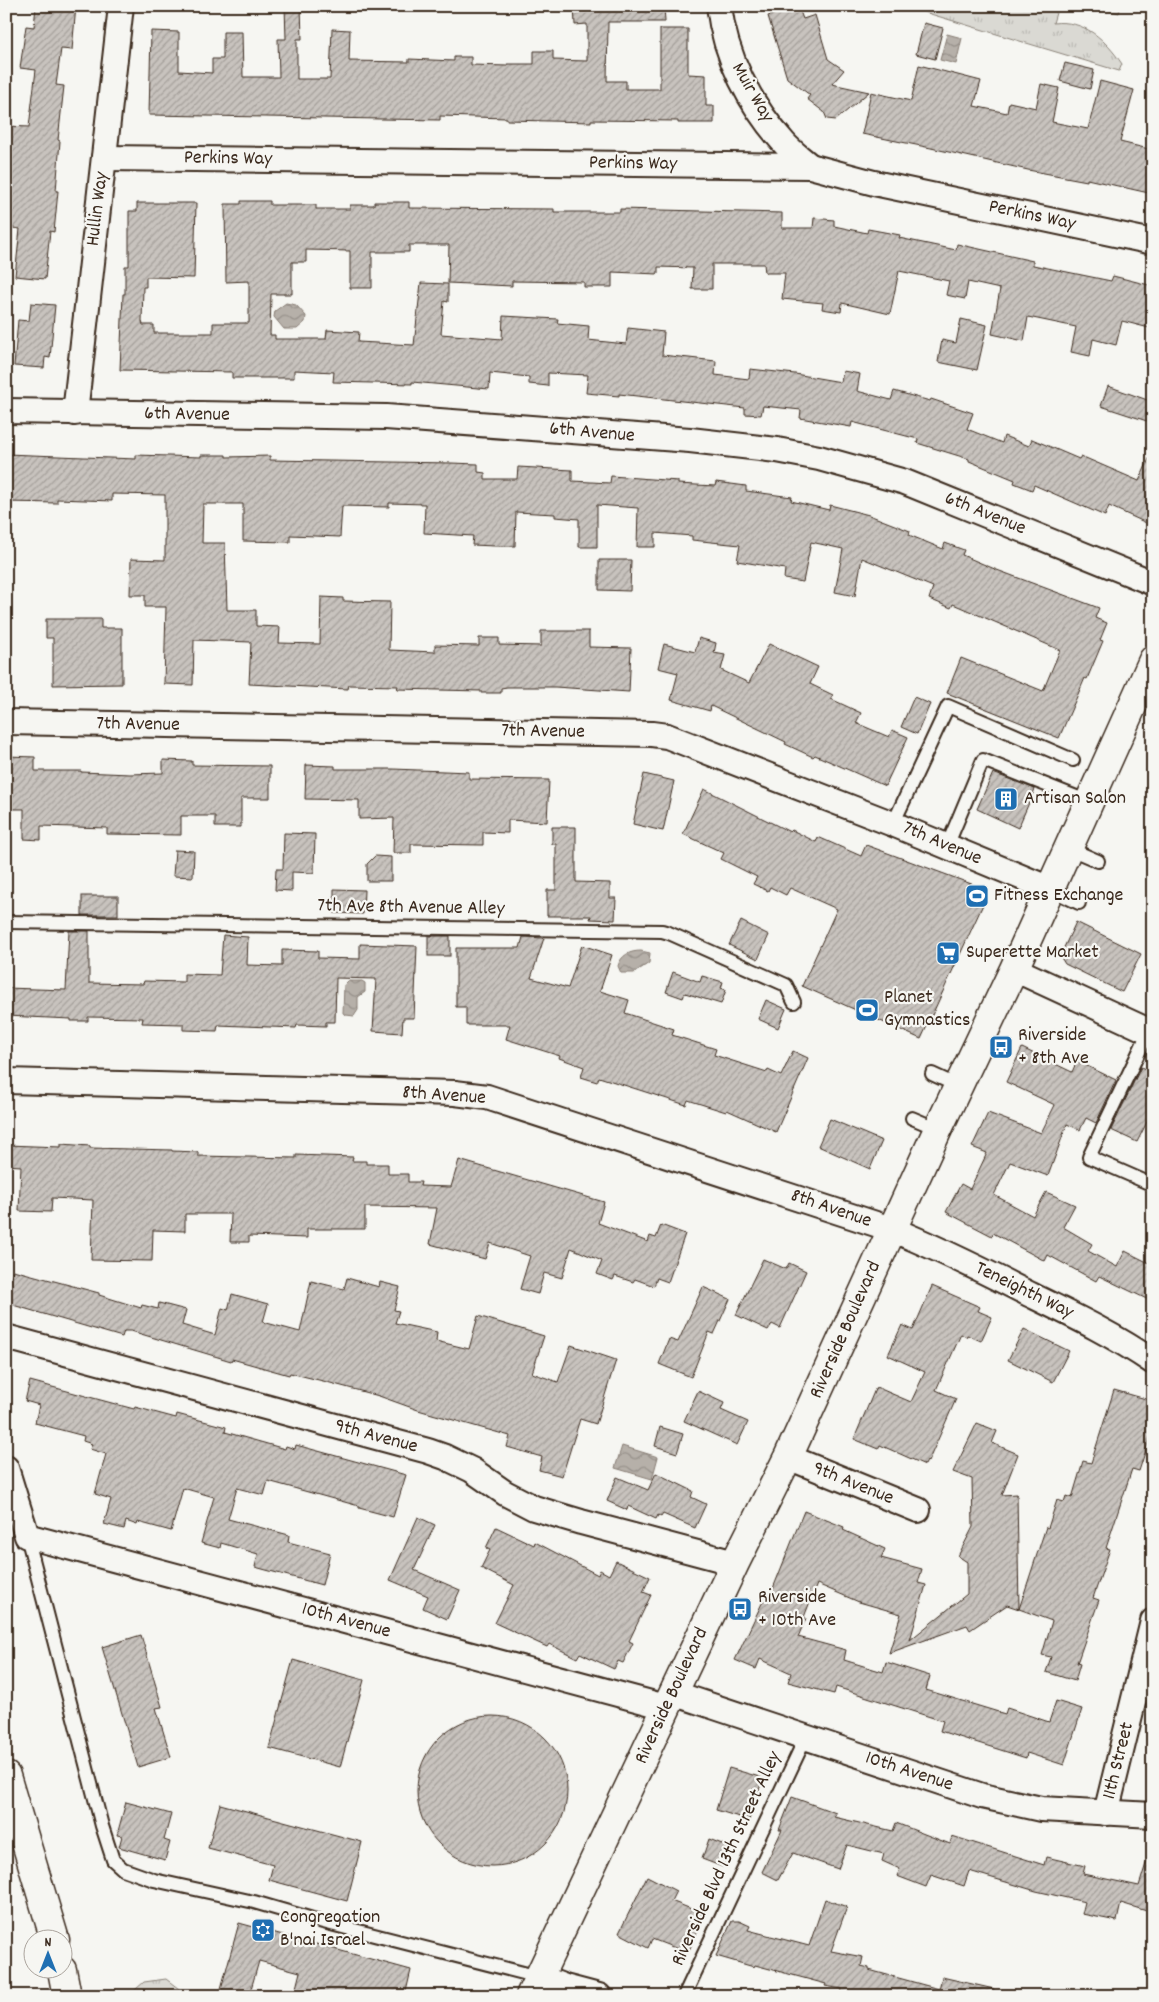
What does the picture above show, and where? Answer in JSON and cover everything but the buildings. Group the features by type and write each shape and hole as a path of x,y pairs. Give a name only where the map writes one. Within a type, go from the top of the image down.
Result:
{"main road":[{"name":"Riverside Boulevard","path":"534,1986 669,1700 788,1457 891,1229 1014,969 1089,802 1147,687 1153,660"},
{"path":"6,1776 52,1930"},
{"path":"64,1980 67,1996"}],"street":[{"name":"Hullin Way","path":"75,413 121,6"},
{"name":"Muir Way","path":"719,6 722,29 747,91 769,125 786,145 810,166"},
{"name":"Perkins Way","path":"104,158 810,166 874,183 1153,242"},
{"name":"6th Avenue","path":"6,411 419,419 690,440 777,450 819,458 905,482 1153,583"},
{"name":"7th Avenue","path":"6,722 652,734 683,741 893,824 1050,889"},
{"path":"1014,969 1151,1032"},
{"name":"8th Avenue","path":"6,1081 473,1094 497,1100 891,1229"},
{"name":"Teneighth Way","path":"891,1229 923,1242 1076,1317 1123,1342 1153,1362"},
{"name":"9th Avenue","path":"6,1337 428,1451 472,1470 505,1492 534,1508 735,1563"},
{"name":"9th Avenue","path":"788,1457 918,1510"},
{"path":"6,1468 27,1536"},
{"name":"10th Avenue","path":"27,1536 669,1700 805,1738 982,1796 1041,1809 1153,1815"},
{"name":"11th Street","path":"1106,1813 1153,1621"},
{"path":"534,1986 565,1987 599,1996"}],"lane":[{"path":"893,824 948,706 1074,760"},
{"path":"946,846 983,760 1089,802"},
{"path":"1068,848 1098,861"},
{"path":"1050,889 1079,902"},
{"name":"7th Ave 8th Avenue Alley","path":"6,922 662,931 786,985 794,1002"},
{"path":"1151,1032 1089,1158 1153,1185"},
{"path":"932,1074 958,1086"},
{"path":"912,1118 938,1129"},
{"path":"27,1536 102,1826 113,1860 123,1869 154,1880 254,1902 534,1986"},
{"name":"Riverside Blvd 13th Street Alley","path":"684,1996 805,1738"}],"green space":[{"path":"904,6 1058,6 1053,23 1075,24 1093,33 1109,47 1122,64 1119,71"},
{"path":"1093,6 1121,6 1119,13"},
{"path":"166,1979 183,1992 184,1996 128,1996 144,1982"}],"water":[{"path":"947,34 962,38 956,64 940,60"},
{"path":"286,303 296,305 306,316 305,322 297,329 284,329 274,317 275,311"},
{"path":"641,951 650,953 649,963 634,973 621,973 618,966 621,959 630,953"},
{"path":"348,981 362,981 365,983 365,992 358,997 358,1010 354,1016 343,1013 344,985"},
{"path":"622,1446 658,1457 652,1479 615,1468"}],"place":[{"name":"Artisan Salon","path":"1006,799"},
{"name":"Fitness Exchange","path":"977,896"},
{"name":"Superette Market","path":"948,953"},
{"name":"Planet Gymnastics","path":"867,1010"},
{"name":"Riverside + 8th Ave","path":"1001,1047"},
{"name":"Riverside + 10th Ave","path":"740,1609"},
{"name":"Congregation B'nai Israel","path":"263,1930"}]}
